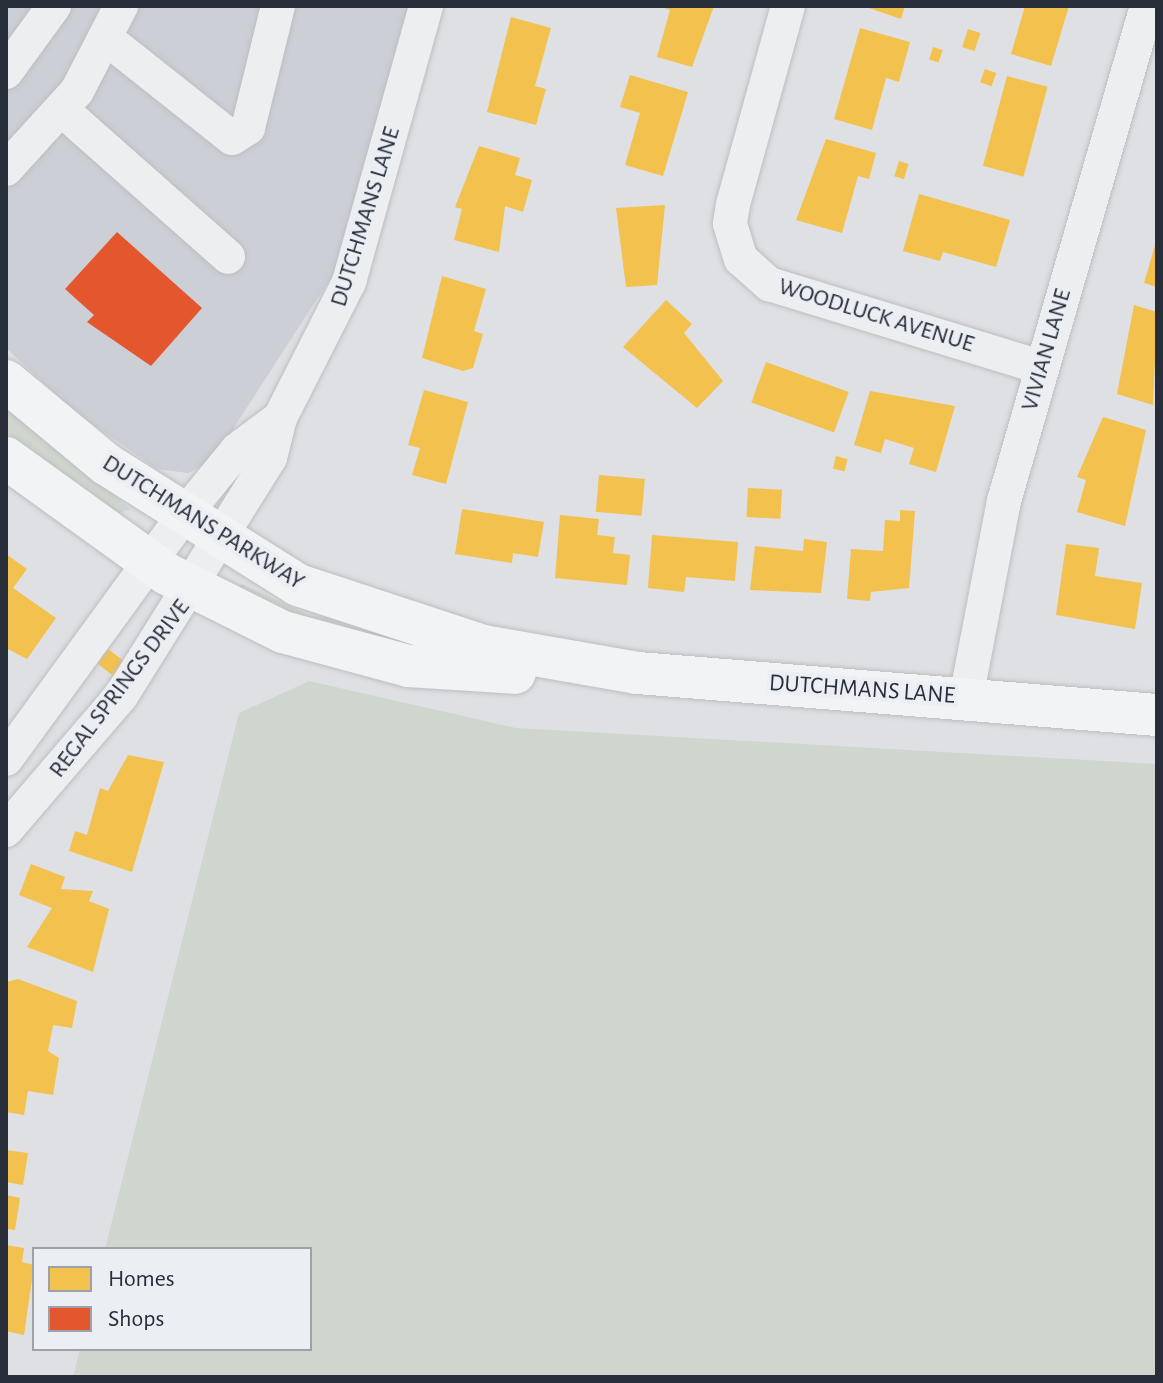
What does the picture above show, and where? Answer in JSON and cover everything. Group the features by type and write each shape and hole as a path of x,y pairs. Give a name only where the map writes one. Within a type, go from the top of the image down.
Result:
{"main road":[{"name":"DUTCHMANS PARKWAY","path":"6,381 106,464 225,541 335,600 483,646 567,660"},
{"path":"6,458 148,562 194,589 283,632 408,666 513,673 567,660"},
{"name":"DUTCHMANS LANE","path":"567,660 1157,715"}],"street":[{"path":"6,72 54,6"},
{"path":"6,169 61,109 107,39 121,6"},
{"path":"107,39 232,138 248,128 278,6"},
{"name":"DUTCHMANS LANE","path":"225,541 270,458 280,418 349,282 426,6"},
{"name":"WOODLUCK AVENUE","path":"788,6 733,204 730,224 741,259 769,284 1040,367"},
{"name":"VIVIAN LANE","path":"966,698 985,576 1040,367 1147,6"},
{"path":"61,109 228,257"},
{"name":"DUTCHMANS LANE","path":"184,515 237,450 280,418"},
{"name":"REGAL SPRINGS DRIVE","path":"11,741 70,673 184,515"},
{"name":"REGAL SPRINGS DRIVE","path":"6,830 61,772 115,704 225,541"},
{"path":"70,673 115,704"},
{"path":"11,741 61,772"}],"shaded area":[{"path":"6,6 412,6 341,262 213,460 188,473 157,469 75,412 6,348"},
{"path":"6,410 33,425 131,510 116,513 6,432"},
{"path":"242,584 311,616 359,619 443,645 416,649 297,617 236,588"},
{"path":"309,681 516,728 1157,764 1157,1377 73,1377 80,1351 312,1351 312,1247 106,1247 239,713"}],"building: Homes":[{"path":"659,6 714,6 692,67 657,57 670,10"},
{"path":"863,6 905,6 901,19"},
{"path":"1025,6 1069,6 1051,66 1011,54"},
{"path":"511,17 551,28 535,86 546,89 536,125 487,112"},
{"path":"860,28 910,42 899,82 886,78 872,130 834,119"},
{"path":"968,29 980,33 974,51 962,47"},
{"path":"933,47 943,50 939,62 929,59"},
{"path":"985,69 996,73 991,86 980,82"},
{"path":"630,75 688,92 663,176 625,165 640,113 620,107"},
{"path":"1007,76 1048,87 1023,177 983,166"},
{"path":"826,139 876,153 869,179 858,176 842,233 796,220"},
{"path":"479,146 520,158 515,175 532,180 523,212 505,206 499,252 454,240 462,209 455,207"},
{"path":"899,161 909,164 904,179 894,176"},
{"path":"919,194 1010,220 996,267 943,252 940,261 903,251"},
{"path":"665,205 657,285 626,287 616,208"},
{"path":"1157,242 1157,287 1144,283"},
{"path":"442,276 486,289 474,331 483,334 473,368 463,371 422,358"},
{"path":"666,300 692,324 684,333 723,381 697,408 623,347"},
{"path":"1134,305 1157,312 1153,405 1117,394"},
{"path":"766,362 849,392 834,433 751,402"},
{"path":"424,390 468,402 446,484 412,475 420,448 408,445"},
{"path":"870,391 955,406 936,472 909,464 914,448 885,439 881,453 854,445"},
{"path":"1103,417 1146,430 1125,526 1077,512 1086,480 1077,477"},
{"path":"836,456 848,459 844,472 833,469"},
{"path":"599,475 645,479 642,516 596,512"},
{"path":"748,488 782,490 780,519 746,517"},
{"path":"462,509 544,522 538,557 513,553 512,563 455,554"},
{"path":"900,510 915,511 909,588 871,592 870,601 847,599 851,549 883,551 885,520 900,521"},
{"path":"560,515 599,519 597,535 615,537 613,553 630,555 627,585 555,578"},
{"path":"652,535 738,542 735,581 686,577 684,592 648,588"},
{"path":"804,539 827,542 821,593 750,590 755,546 803,551"},
{"path":"1066,544 1099,548 1095,576 1142,583 1135,629 1056,615"},
{"path":"6,554 27,569 13,588 56,618 27,659 6,648"},
{"path":"108,649 124,661 113,675 97,663"},
{"path":"128,755 164,762 132,872 69,851 75,831 87,835 100,788 108,791"},
{"path":"31,864 65,877 61,889 93,891 89,901 109,909 93,972 27,947 52,908 19,895"},
{"path":"18,979 77,1001 72,1028 53,1025 48,1051 59,1058 53,1095 28,1091 24,1115 6,1112 6,982"},
{"path":"6,1150 28,1153 23,1185 6,1182"},
{"path":"6,1195 20,1198 15,1230 6,1229"},
{"path":"6,1245 24,1248 22,1262 32,1264 32,1279 24,1335 6,1331"}],"building: Shops":[{"path":"117,232 202,308 151,366 87,322 94,315 65,289"}]}
